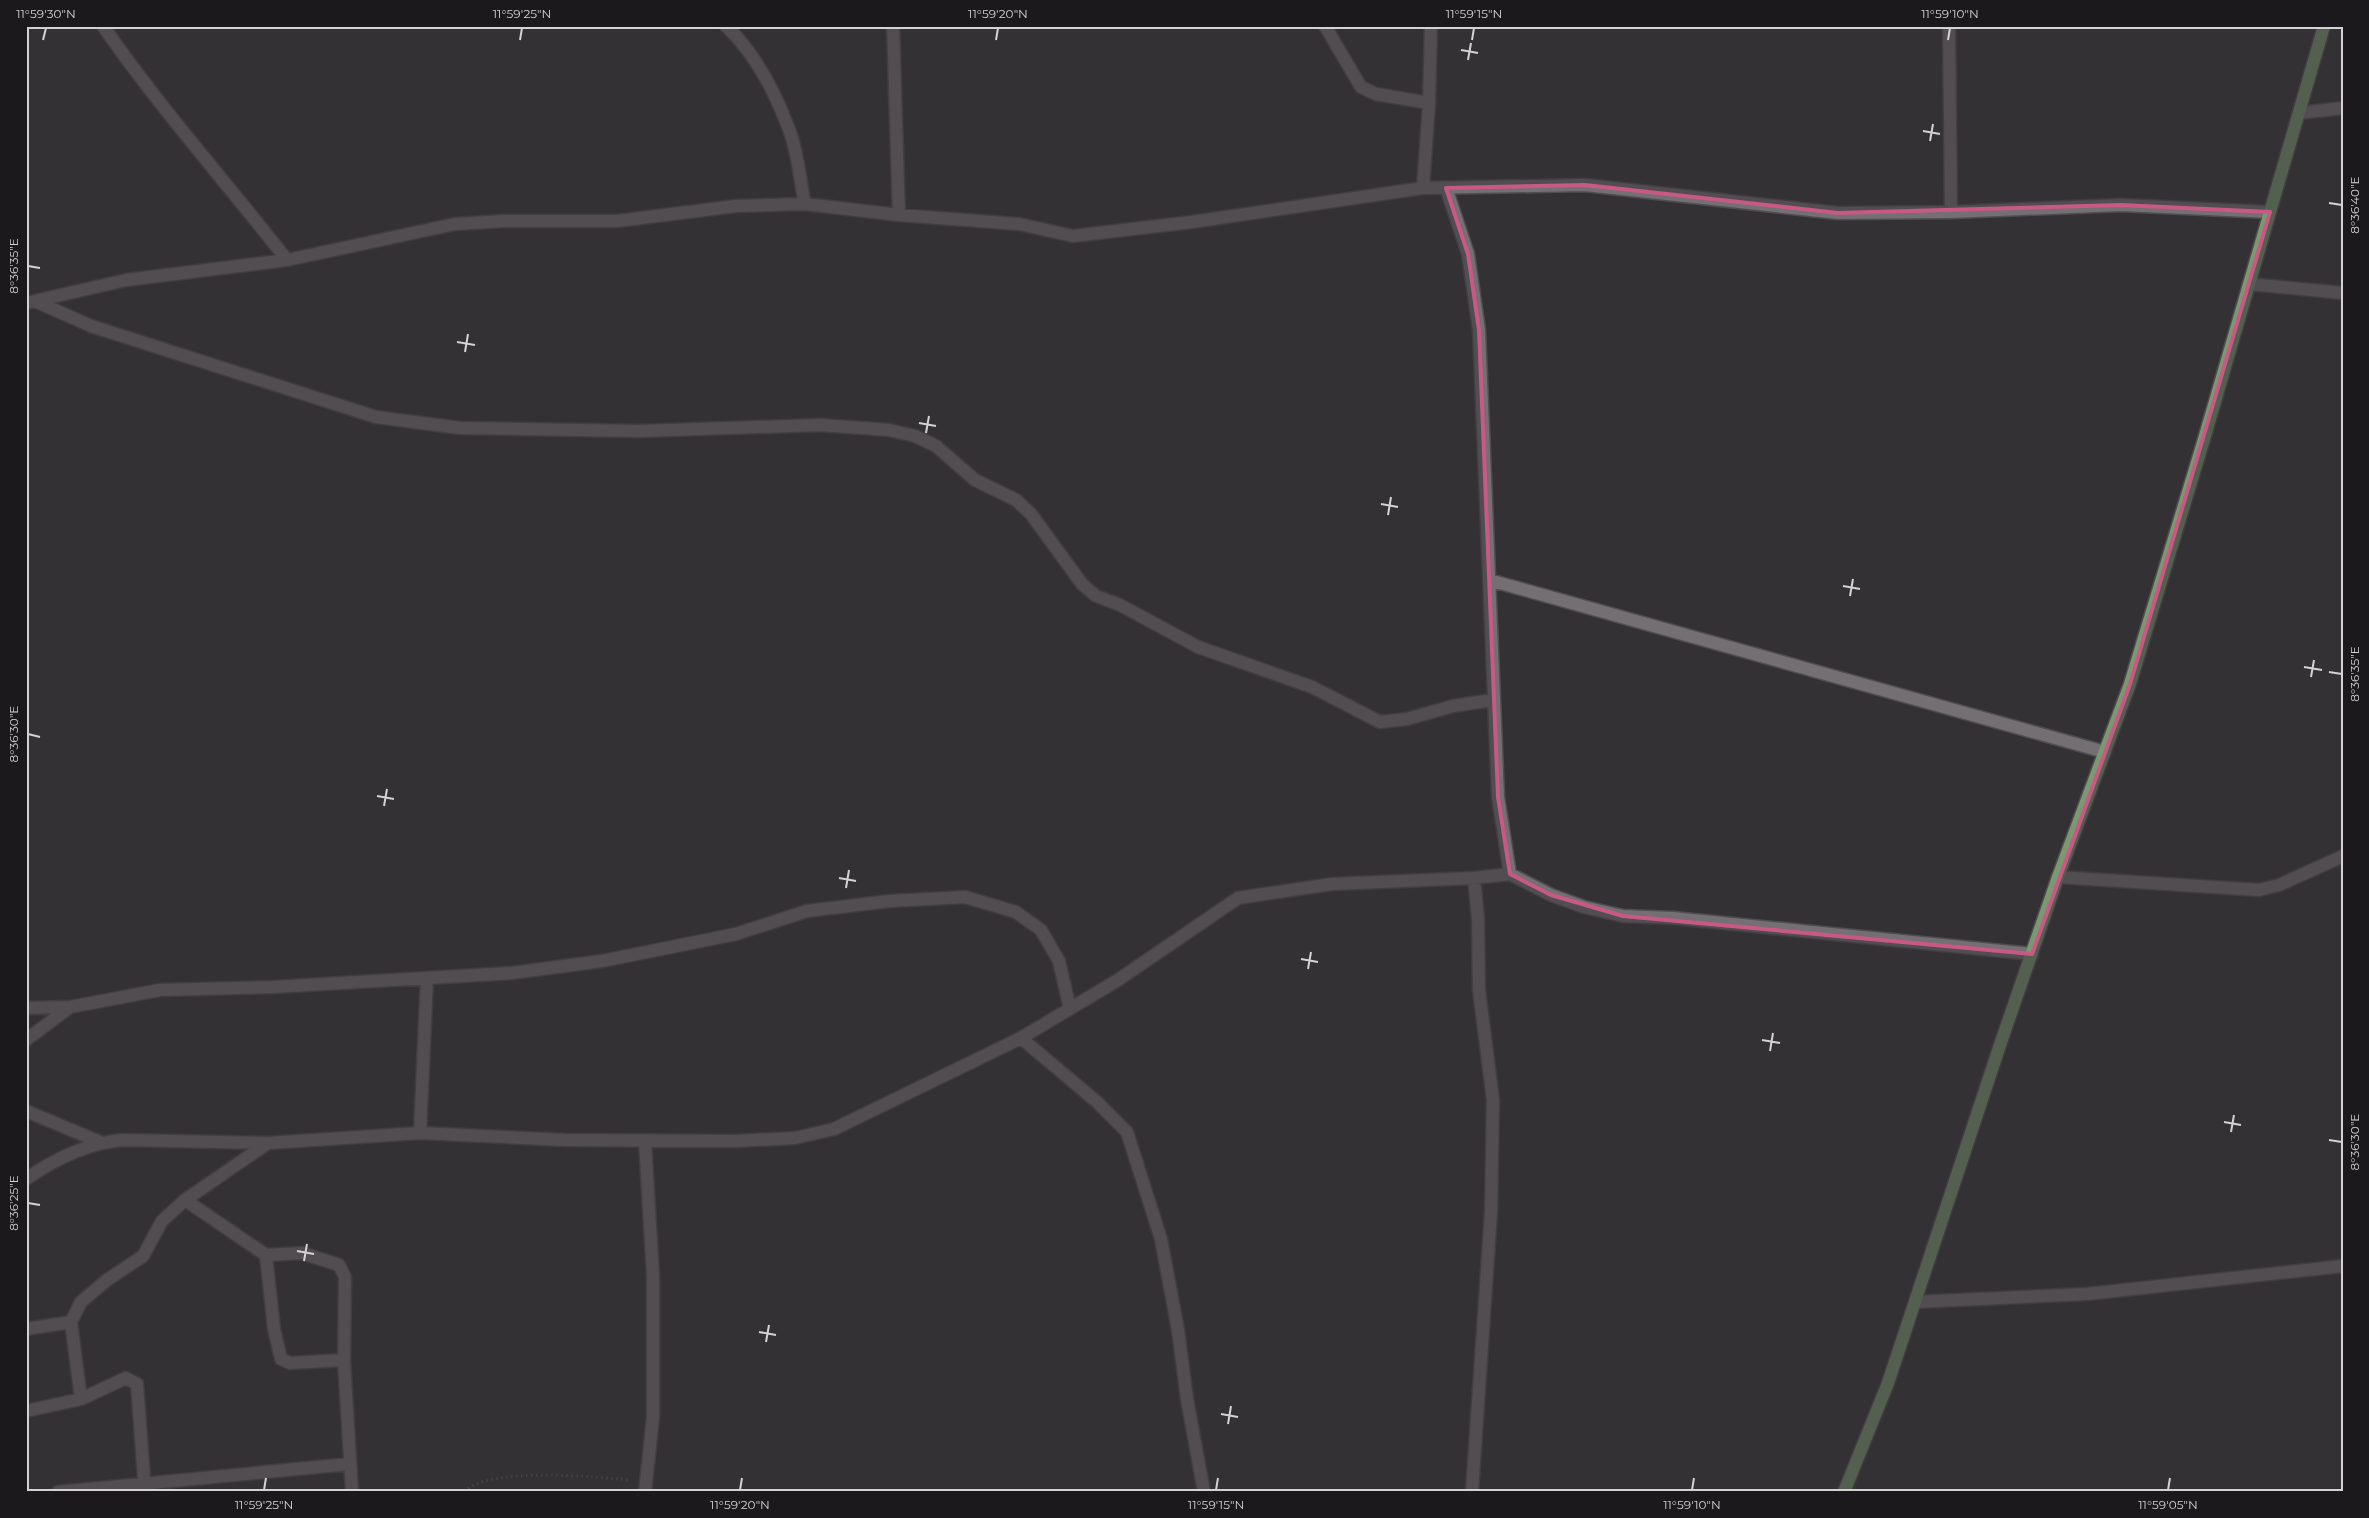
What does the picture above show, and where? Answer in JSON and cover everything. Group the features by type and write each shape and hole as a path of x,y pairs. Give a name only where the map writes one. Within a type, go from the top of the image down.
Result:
{"main road":[{"path":"1844,1492 1888,1383 2058,877 2130,684 2250,284 2324,26"}],"street":[{"path":"103,26 131,67 287,260"},
{"path":"726,26 741,40 758,65 790,133 805,204"},
{"path":"893,26 899,215"},
{"path":"1325,26 1361,87 1376,94 1429,103"},
{"path":"1423,188 1429,103 1431,26"},
{"path":"1949,26 1951,212"},
{"path":"2299,113 2343,108"},
{"path":"31,302 126,280 287,260 455,224 504,221 617,221 736,206 805,204 899,215 1018,224 1073,236 1192,222 1423,188 1585,185 1838,212 1951,212 2121,205 2270,212"},
{"path":"1446,188 1468,254 1479,330 1490,580 1492,700 1498,797 1510,874"},
{"path":"2250,284 2343,292"},
{"path":"31,302 91,326 376,417 460,428 640,431 820,425 889,430 915,436 936,446 976,480 1016,500 1031,514 1082,584 1096,596 1120,605 1198,647 1312,687 1380,722 1407,719 1453,706 1492,700"},
{"path":"1490,580 2105,752"},
{"path":"2058,877 2259,890 2279,885 2343,856"},
{"path":"26,1179 46,1165 100,1142 122,1140 268,1143 420,1132 565,1140 736,1141 795,1138 834,1129 1021,1038 1118,980 1238,898 1332,884 1474,878 1510,874 1551,895 1584,907 1623,916 1673,918 2032,954"},
{"path":"1472,1492 1491,1212 1493,1100 1479,990 1478,919 1474,878"},
{"path":"26,1008 70,1007 160,990 272,987 512,973 602,961 736,934 807,911 890,901 965,897 1016,912 1040,930 1059,961 1070,1009"},
{"path":"420,1132 427,978"},
{"path":"26,1040 70,1007"},
{"path":"1021,1038 1096,1102 1127,1132 1161,1240 1178,1330 1187,1399 1204,1492"},
{"path":"26,1112 100,1142"},
{"path":"645,1141 652,1276 653,1398 646,1486"},
{"path":"81,1399 71,1322 81,1302 107,1280 143,1256 162,1221 185,1200 268,1143"},
{"path":"185,1200 266,1255 302,1254 339,1265 345,1277 344,1360 348,1464 352,1492"},
{"path":"266,1255 274,1330 281,1359 290,1363 344,1360"},
{"path":"1914,1302 2087,1294 2343,1266"},
{"path":"26,1329 71,1322"},
{"path":"26,1411 81,1399 126,1378 137,1384 145,1488"},
{"path":"58,1492 145,1488 348,1464"}],"path":[{"path":"465,1492 468,1487 496,1477 572,1475 646,1486"}],"highlighted area":[{"path":"1585,185 1838,213 2121,205 2270,212 2130,684 2032,954 1623,916 1551,895 1510,874 1498,797 1479,330 1468,254 1446,188"}]}
